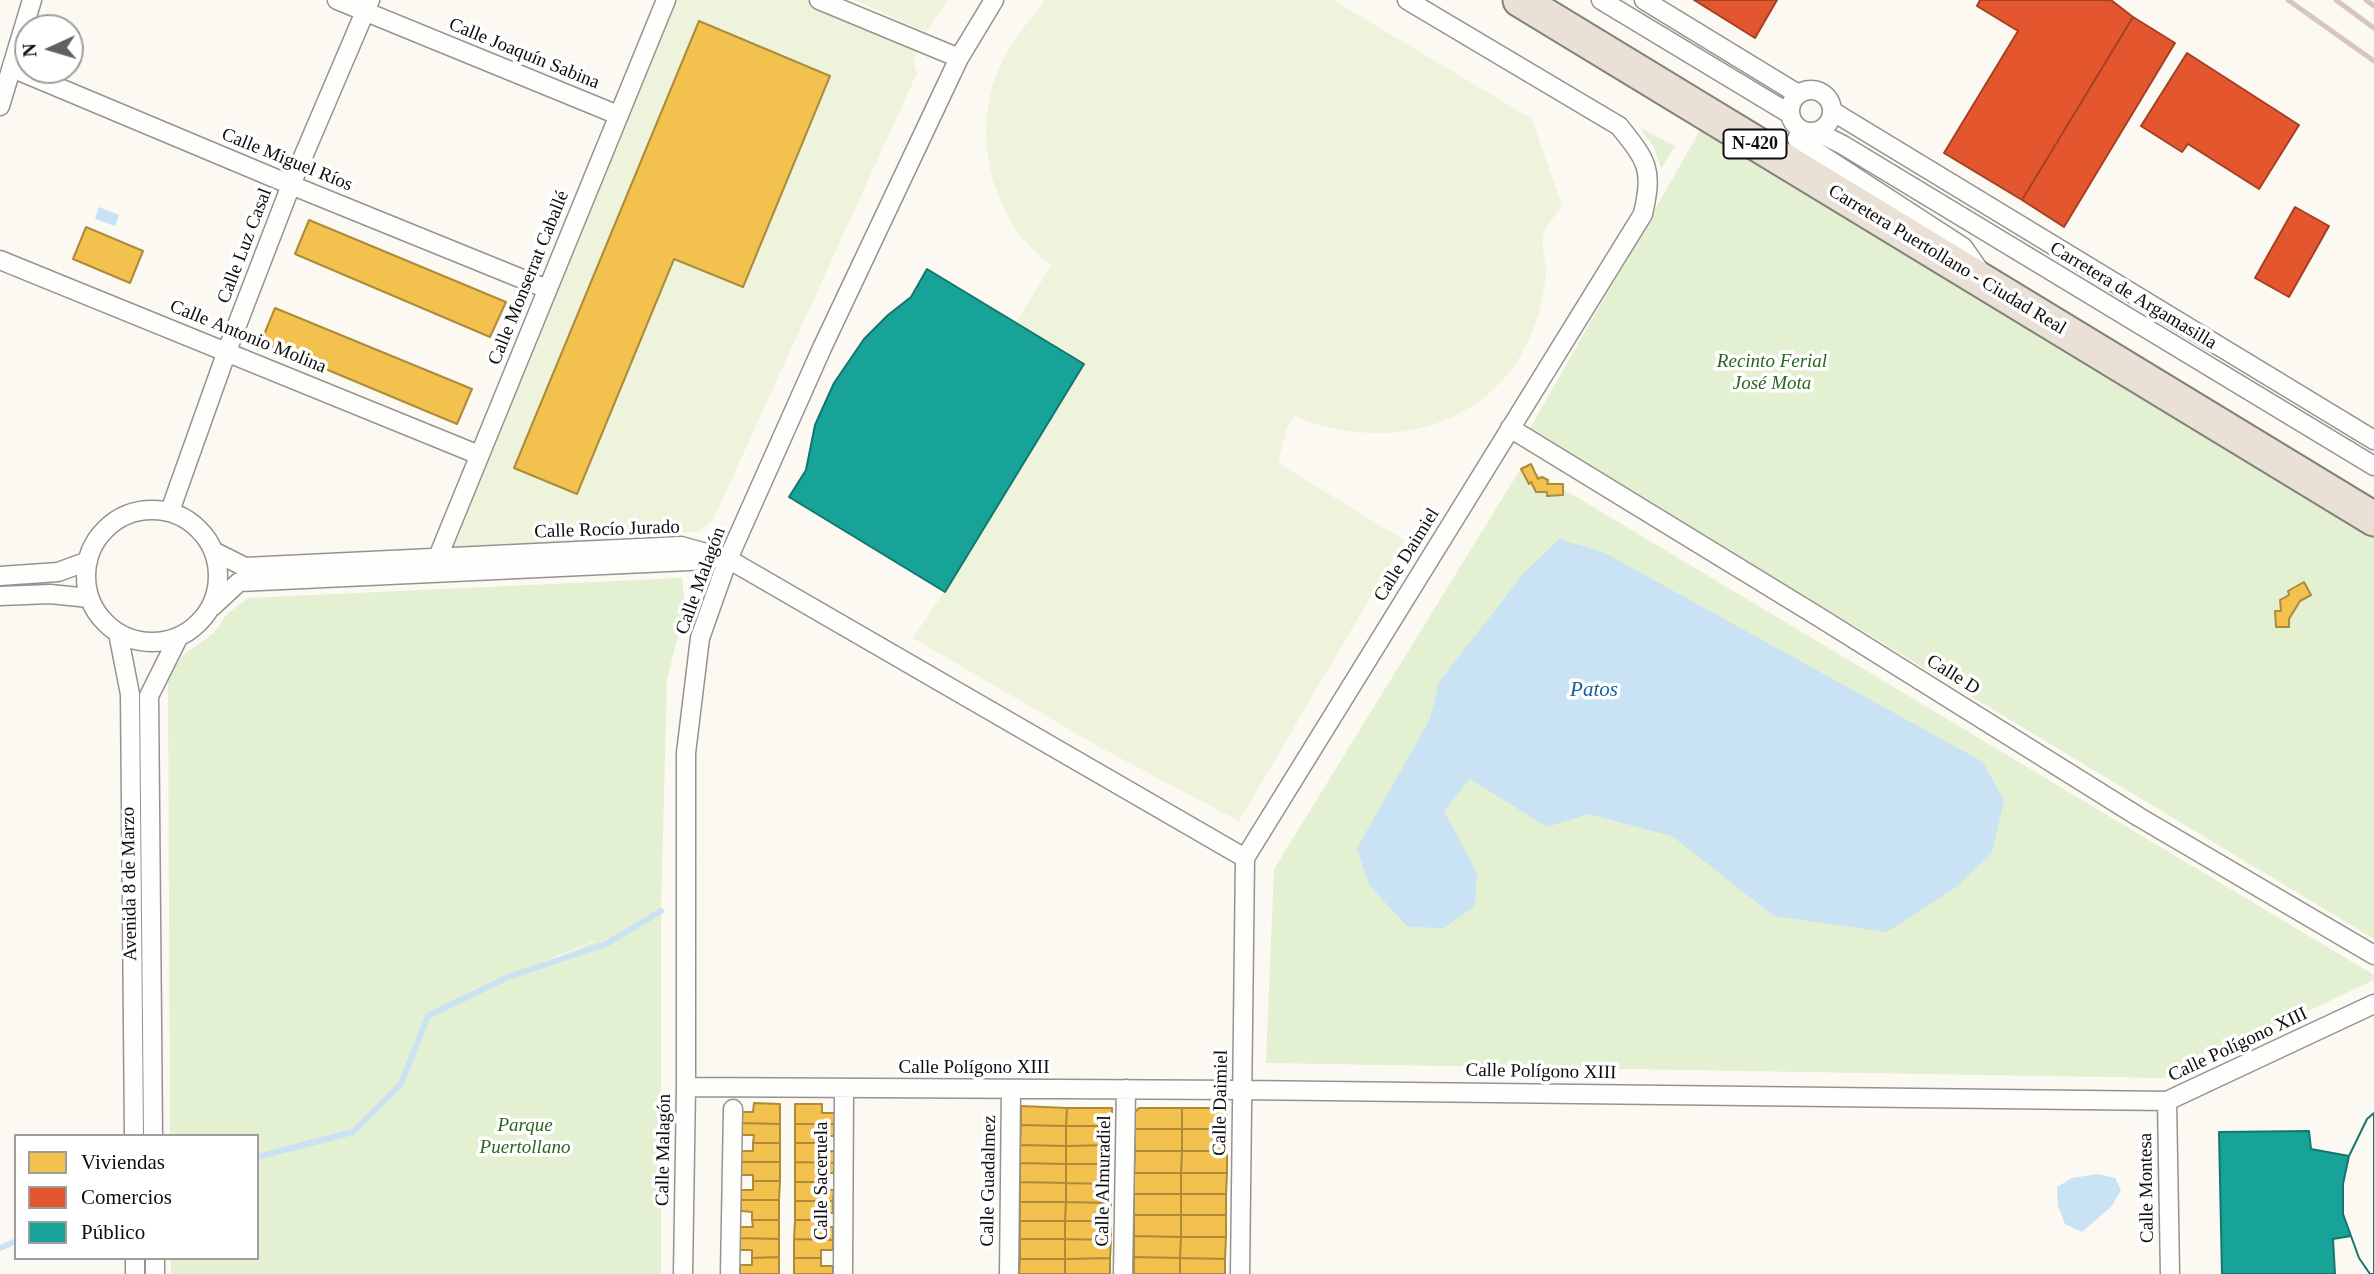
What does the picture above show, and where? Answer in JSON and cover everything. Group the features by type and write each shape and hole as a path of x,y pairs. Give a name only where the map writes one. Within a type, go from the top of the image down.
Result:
{"highway":[{"name":"Carretera Puertollano - Ciudad Real","path":"1520,0 2374,519"}],"street":[{"path":"0,106 32,0"},
{"name":"Calle Joaquín Sabina","path":"337,0 367,6 618,115"},
{"name":"Calle Monserrat Caballé","path":"438,564 479,455 666,0"},
{"path":"819,0 959,58"},
{"name":"Calle Malagón","path":"683,1274 686,753 700,638 728,559 822,348 959,58 994,0"},
{"name":"Calle Daimiel","path":"1240,1274 1245,858 1643,214 1650,183 1642,154 1619,126 1407,0"},
{"name":"Carretera de Argamasilla","path":"1601,0 1790,114 1796,127 1871,162 2374,466"},
{"name":"Carretera de Argamasilla","path":"1644,0 1798,94 1819,91 1829,99 1832,111 2374,440"},
{"name":"Calle Luz Casal","path":"170,510 290,185 367,6"},
{"name":"Calle Miguel Ríos","path":"12,68 547,289"},
{"path":"1790,114 1791,103 1798,94"},
{"path":"1810,132 1829,124 1832,111"},
{"name":"Carretera de Argamasilla","path":"1810,132 1797,139 1963,247 1991,287"},
{"path":"1871,162 1883,141"},
{"name":"Calle Antonio Molina","path":"0,260 479,455"},
{"name":"Calle D","path":"1510,428 2139,817 2374,955"},
{"path":"147,508 170,510 186,517 203,532 215,552 219,575 212,607 197,625 178,638 155,643 140,642 118,633 100,618 89,598 85,575 92,546 105,527 125,514 147,508"},
{"name":"Calle Rocío Jurado","path":"215,552 245,567 728,559"},
{"path":"728,559 1245,858"},
{"path":"0,576 58,572 89,561"},
{"name":"Calle Rocío Jurado","path":"212,607 239,582 438,564"},
{"path":"0,596 50,594 89,598"},
{"name":"Avenida 8 de Marzo","path":"118,633 130,694 134,1134"},
{"name":"Avenida 8 de Marzo","path":"153,1134 149,695 178,638"},
{"name":"Calle Polígono XIII","path":"686,1087 1242,1090 2167,1101 2374,1003"},
{"name":"Calle Saceruela","path":"843,1274 844,1088"},
{"name":"Calle Guadalmez","path":"1009,1274 1011,1089"},
{"name":"Calle Almuradiel","path":"1123,1274 1126,1089"},
{"name":"Calle Montesa","path":"2167,1101 2170,1274"},
{"path":"730,1274 733,1109"}],"green space":[{"path":"666,0 819,0 920,42 913,61 917,73 713,520 699,532 670,532 438,557"},
{"path":"855,0 948,0 926,32"},
{"path":"1045,0 1333,0 1532,119 1562,206 1543,237 1546,265 1544,291 1534,327 1517,361 1494,389 1466,410 1435,424 1401,432 1366,433 1329,428 1294,416 1287,428 1278,463 1404,540 1239,821 1101,748 913,638 944,592 789,497 806,470 815,425 834,383 864,339 911,297 927,269 1017,321 1051,266 1031,248 1003,207 988,159 986,134 993,85 1002,62 1016,38"},
{"name":"Recinto Ferial José Mota","path":"1702,127 2374,538 2374,939 1529,430"},
{"path":"1640,128 1675,146 1661,169 1654,147"},
{"path":"1523,465 2374,975 2374,980 2165,1078 1266,1063 1274,869"},
{"name":"Parque Puertollano","path":"682,578 685,609 667,679 661,911 661,1274 171,1274 171,1260 259,1260 259,1134 170,1134 168,678 176,663 214,633 227,614 248,598","holes":["595,940 595,941 463,1000 508,977"]}],"water":[{"path":"99,207 119,215 115,226 95,219"},
{"name":"Patos","path":"1559,539 1603,552 1983,762 2004,801 1992,853 1956,887 1887,932 1774,916 1672,836 1588,814 1547,827 1470,779 1444,811 1477,873 1475,906 1444,928 1408,927 1369,885 1357,848 1430,719 1439,682 1524,573"},
{"path":"2098,1174 2115,1178 2121,1190 2112,1206 2082,1232 2065,1224 2058,1206 2057,1187 2072,1178"}],"building: Viviendas":[{"path":"699,21 830,76 743,287 674,259 577,494 514,468"},
{"path":"309,220 506,302 490,337 295,254"},
{"path":"86,227 143,251 130,283 73,259"},
{"path":"275,308 472,389 457,424 261,342"},
{"path":"1531,464 1538,479 1542,477 1548,480 1547,484 1563,484 1563,495 1547,496 1547,492 1536,492 1521,469"},
{"path":"2304,582 2311,595 2300,601 2289,619 2289,627 2276,627 2275,611 2281,611 2280,600 2289,595 2288,591"},
{"path":"754,1103 780,1104 780,1124 741,1123 741,1112 753,1112"},
{"path":"795,1104 822,1104 822,1113 835,1113 834,1124 795,1124"},
{"path":"1021,1106 1067,1108 1066,1126 1021,1125"},
{"path":"1067,1108 1112,1108 1112,1126 1066,1126"},
{"path":"1139,1108 1182,1108 1182,1129 1134,1129 1135,1112"},
{"path":"1182,1108 1223,1108 1227,1113 1227,1129 1182,1129"},
{"path":"741,1123 780,1124 780,1143 753,1143 754,1135 741,1135"},
{"path":"795,1124 834,1124 834,1136 822,1136 822,1143 795,1143"},
{"path":"1021,1125 1066,1126 1066,1146 1020,1145"},
{"path":"1066,1126 1112,1126 1111,1145 1066,1146"},
{"path":"1134,1129 1182,1129 1182,1151 1135,1151"},
{"path":"1182,1129 1227,1129 1227,1151 1182,1151"},
{"path":"753,1143 780,1143 780,1162 741,1162 741,1151 753,1151"},
{"path":"795,1143 822,1143 822,1151 834,1151 834,1163 795,1162"},
{"path":"1020,1145 1066,1146 1066,1164 1020,1163"},
{"path":"1111,1145 1111,1164 1066,1164 1066,1146"},
{"path":"1135,1151 1182,1151 1181,1173 1134,1173"},
{"path":"1182,1151 1227,1151 1227,1173 1181,1173"},
{"path":"741,1162 780,1162 780,1181 753,1181 753,1175 741,1175"},
{"path":"795,1162 834,1163 834,1173 822,1173 822,1182 795,1182"},
{"path":"1020,1163 1066,1164 1066,1183 1020,1182"},
{"path":"1066,1164 1111,1164 1111,1184 1066,1183"},
{"path":"1134,1173 1181,1173 1181,1194 1134,1194"},
{"path":"1181,1173 1227,1173 1226,1194 1181,1194"},
{"path":"753,1181 780,1181 779,1200 741,1200 740,1190 753,1190"},
{"path":"795,1182 822,1182 821,1190 834,1190 833,1201 795,1201"},
{"path":"1020,1182 1066,1183 1066,1202 1020,1202"},
{"path":"1066,1183 1111,1184 1111,1203 1066,1202"},
{"path":"1134,1194 1181,1194 1181,1215 1134,1215"},
{"path":"1181,1194 1226,1194 1226,1215 1181,1215"},
{"path":"741,1200 779,1200 779,1220 752,1220 752,1212 741,1211"},
{"path":"795,1201 833,1201 833,1213 821,1213 821,1220 795,1220"},
{"path":"1020,1202 1066,1202 1065,1221 1020,1221"},
{"path":"1066,1202 1111,1203 1111,1221 1065,1221"},
{"path":"1134,1215 1181,1215 1181,1237 1134,1236"},
{"path":"1181,1215 1226,1215 1226,1237 1181,1237"},
{"path":"752,1220 779,1220 779,1239 740,1238 740,1227 753,1227"},
{"path":"795,1220 821,1220 821,1227 833,1227 833,1240 794,1239"},
{"path":"1020,1221 1065,1221 1065,1239 1020,1239"},
{"path":"1065,1221 1111,1221 1111,1240 1065,1239"},
{"path":"1134,1236 1181,1237 1180,1258 1134,1257"},
{"path":"1181,1237 1226,1237 1225,1259 1180,1258"},
{"path":"740,1238 779,1239 779,1257 752,1258 752,1250 740,1250"},
{"path":"794,1239 833,1240 833,1250 821,1250 821,1258 794,1258"},
{"path":"1020,1239 1065,1239 1065,1259 1020,1259"},
{"path":"1065,1239 1111,1240 1110,1258 1065,1259"},
{"path":"779,1257 779,1274 740,1274 740,1265 752,1265 752,1258"},
{"path":"1134,1257 1180,1258 1180,1274 1134,1274"},
{"path":"794,1258 821,1258 821,1266 833,1266 833,1274 794,1274"},
{"path":"1110,1258 1110,1274 1065,1274 1065,1259"},
{"path":"1180,1258 1225,1259 1225,1274 1180,1274"},
{"path":"1020,1259 1065,1259 1065,1274 1019,1274"}],"building: Comercios":[{"path":"1694,0 1777,0 1755,38"},
{"path":"1980,0 2111,0 2133,17 2022,200 1944,153 2018,31 1977,6"},
{"path":"2133,17 2175,43 2064,227 2022,200"},
{"path":"2187,53 2299,125 2259,189 2188,144 2182,152 2141,126"},
{"path":"2295,207 2329,226 2289,297 2255,278"}],"building: Público":[{"path":"927,269 1084,364 945,592 789,497 806,470 815,425 834,383 864,339 911,297"},
{"path":"2374,1113 2374,1274 2370,1274 2359,1258 2351,1236 2333,1239 2335,1274 2222,1274 2219,1132 2309,1131 2311,1149 2349,1156 2367,1119"},
{"path":"2374,1113 2374,1274 2370,1274 2359,1258 2343,1214 2343,1184 2349,1156 2367,1119"}],"waterway":[{"path":"259,1156 353,1132 401,1084 428,1016 508,977 606,944 661,911"},
{"path":"0,1248 14,1242"}],"railway":[{"path":"2288,0 2374,61"},
{"path":"2336,0 2374,28"},
{"path":"2366,0 2374,6"}]}
